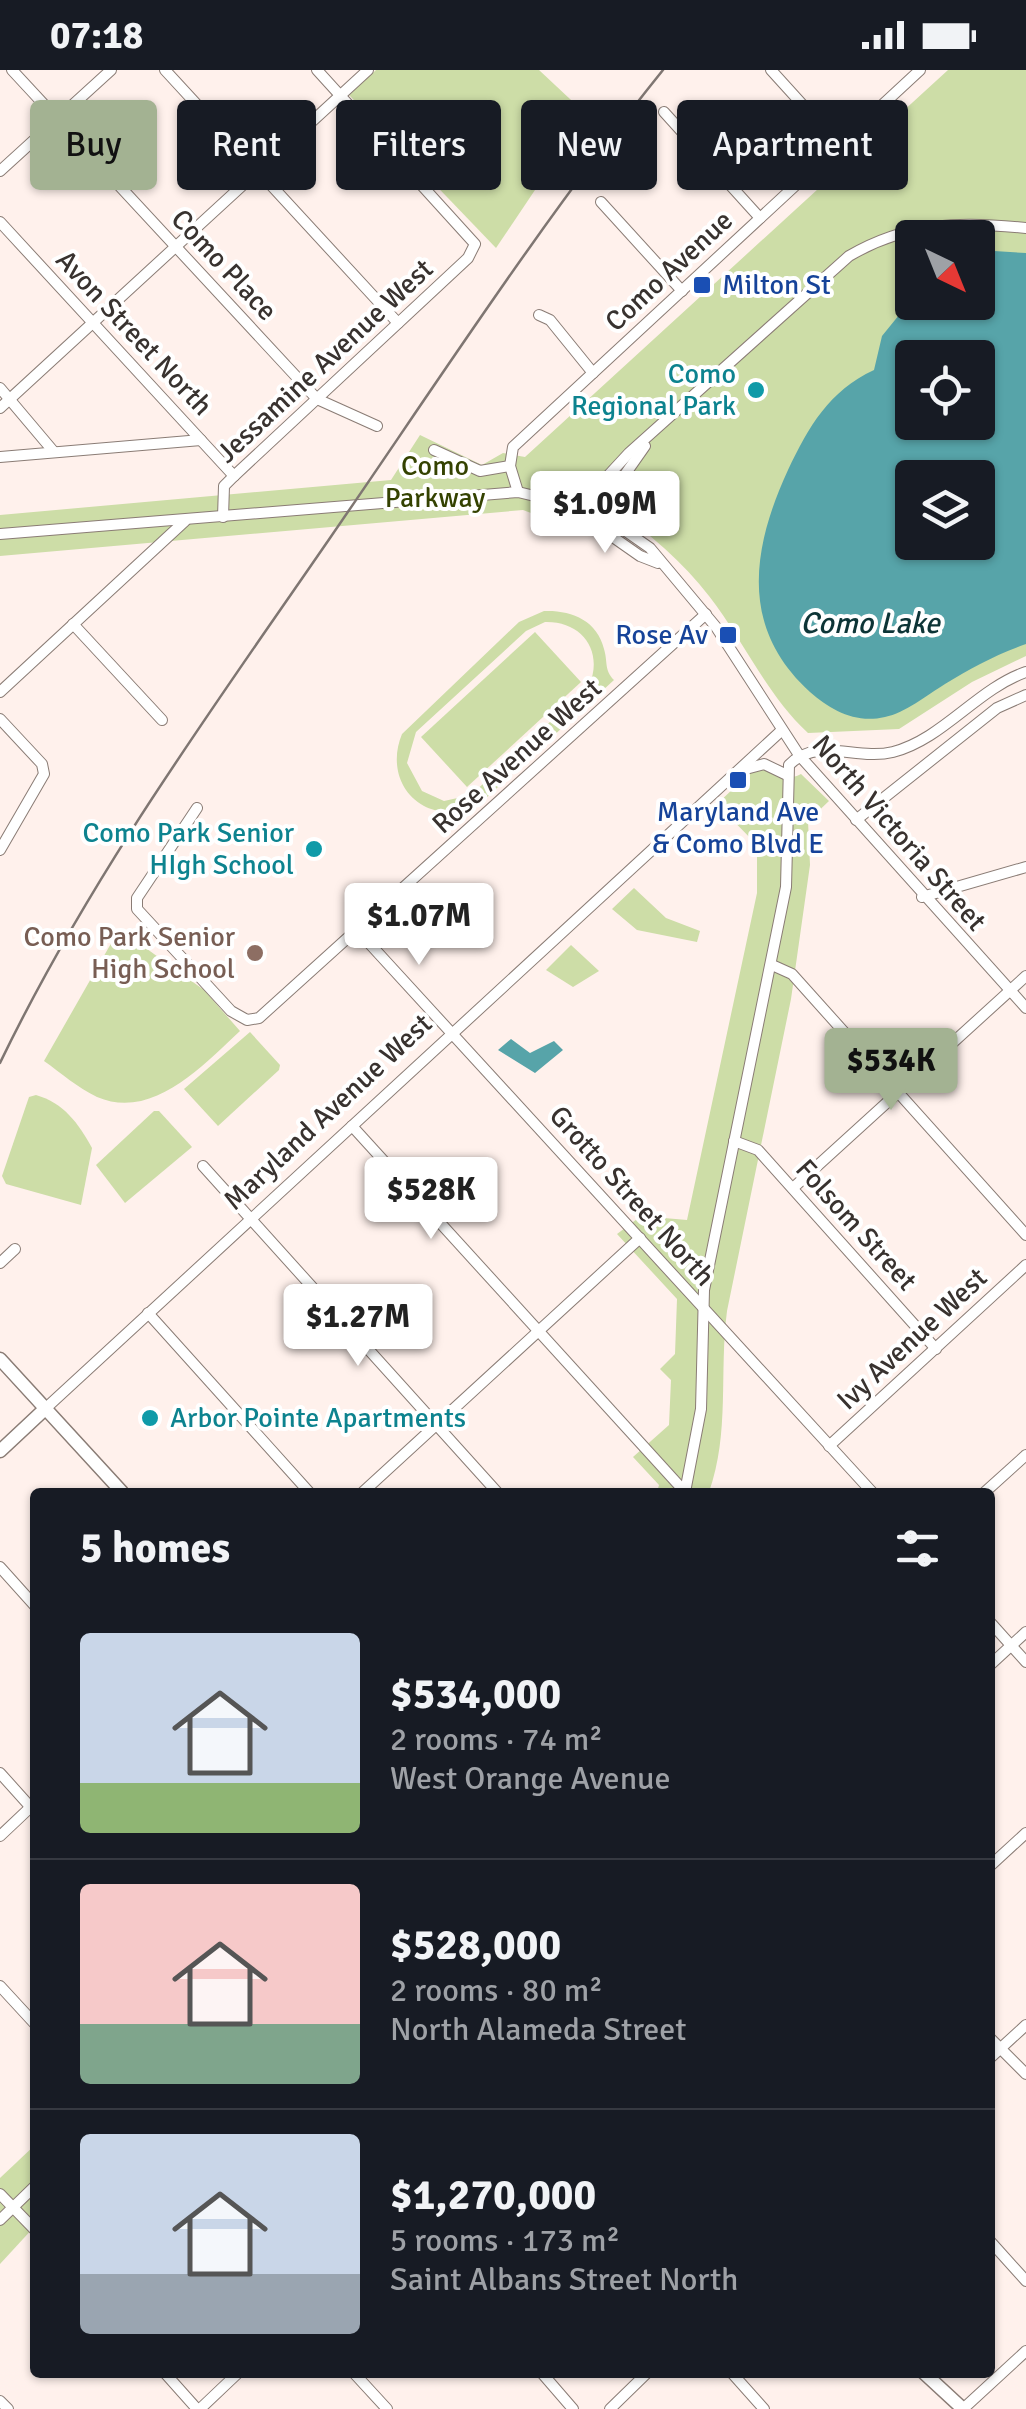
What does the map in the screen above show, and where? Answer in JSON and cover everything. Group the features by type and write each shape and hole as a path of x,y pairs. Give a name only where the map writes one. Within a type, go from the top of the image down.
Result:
{"main road":[{"path":"0,1359 118,1488"},
{"name":"Maryland Avenue West","path":"0,1451 46,1408"},
{"path":"928,2378 949,2404 963,2409"}],"street":[{"name":"Como Place","path":"12,70 40,100"},
{"path":"78,100 111,70"},
{"path":"165,70 193,100"},
{"path":"316,70 341,96"},
{"path":"316,119 368,70"},
{"path":"771,70 798,100"},
{"name":"Como Avenue","path":"887,100 918,71"},
{"name":"Jessamine Avenue West","path":"224,517 224,486 468,258 475,244 341,96"},
{"path":"664,112 760,218"},
{"path":"0,171 30,144"},
{"name":"Como Place","path":"124,190 316,400 377,426"},
{"path":"0,408 237,190"},
{"path":"276,190 398,323"},
{"name":"Como Avenue","path":"510,466 513,447 790,190"},
{"path":"601,202 682,290"},
{"name":"Avon Street North","path":"0,222 234,476"},
{"path":"658,563 640,556 591,522 590,511 603,480 823,276 865,247 911,229 943,223 1026,228"},
{"path":"539,315 550,320 593,373"},
{"path":"0,388 54,452"},
{"path":"590,511 651,436"},
{"path":"0,458 202,440"},
{"path":"0,534 518,492 510,466 480,471 434,450"},
{"path":"620,478 613,504 624,528"},
{"name":"North Victoria Street","path":"518,492 590,511 624,528 650,548 658,563 706,614 799,755 922,897 1026,1008"},
{"path":"0,692 185,521"},
{"name":"Rose Avenue West","path":"197,808 137,898 138,909 239,1018 259,1018 706,614"},
{"path":"73,624 162,720"},
{"path":"686,1488 700,1420 703,1307 772,966 789,857 786,775 799,755 812,749 874,755 906,748 993,688 1026,672"},
{"path":"856,820 997,708 1026,695"},
{"path":"0,720 42,764 44,774 0,850"},
{"name":"Maryland Avenue West","path":"46,1408 781,731"},
{"path":"736,772 764,764 786,775"},
{"path":"922,897 1026,868"},
{"name":"Grotto Street North","path":"358,931 868,1488"},
{"path":"772,966 792,974 1026,1235"},
{"path":"793,1188 1026,976"},
{"path":"352,1126 681,1488"},
{"name":"Folsom Street","path":"734,1142 758,1150 936,1348"},
{"path":"203,1166 492,1488"},
{"path":"367,1488 640,1238"},
{"path":"0,1263 15,1248"},
{"name":"Ivy Avenue West","path":"830,1446 1026,1265"},
{"path":"148,1314 304,1488"},
{"path":"989,1488 1026,1455"},
{"path":"0,1567 30,1600"},
{"path":"995,1627 1026,1662"},
{"path":"995,1659 1026,1632"},
{"path":"0,1773 30,1803"},
{"path":"0,1836 30,1810"},
{"path":"995,1861 1026,1833"},
{"path":"0,1986 30,2019"},
{"path":"995,2053 1026,2025"},
{"path":"995,2043 1026,2074"},
{"path":"0,2220 30,2191"},
{"path":"0,2194 30,2225"},
{"path":"995,2247 1026,2281"},
{"path":"963,2409 1026,2350"},
{"path":"170,2378 198,2409 232,2378"},
{"path":"359,2378 387,2409"},
{"path":"546,2378 574,2409"},
{"path":"610,2409 642,2378"},
{"path":"736,2378 764,2409"},
{"path":"0,2401 8,2409"}],"green space":[{"path":"376,70 539,70 571,100 521,100 521,190 535,190 496,248 440,190 501,190 501,100 354,100 349,95"},
{"name":"Como Regional Park","path":"948,70 1026,70 1026,656 972,682 899,729 808,733 767,684 722,613 696,581 652,538 587,489 571,528 523,510 0,556 0,515 391,480 420,435 482,465 503,453 525,457 817,190 908,190 908,107"},
{"path":"544,611 564,612 582,619 601,639 607,669 614,680 460,822 452,815 424,806 408,792 397,764 399,744 402,734 519,622","holes":["545,622 558,623 579,633 591,650 594,661 589,686 471,795 444,801 422,791 407,763 416,732 526,631"]},
{"path":"535,632 581,682 467,787 421,737"},
{"path":"753,770 785,777 801,774 829,801 808,821 810,865 791,999 727,1311 722,1425 715,1470 710,1488 658,1488 633,1457 669,1425 671,1380 660,1369 675,1354 677,1299 617,1234 641,1216 687,1220 757,893 757,845 717,804"},
{"path":"634,888 666,918 700,931 697,942 637,930 612,909"},
{"path":"129,936 204,990 240,1031 176,1086 138,1102 118,1102 97,1097 44,1061 113,940"},
{"path":"571,945 599,971 573,987 546,970"},
{"path":"250,1032 280,1065 279,1070 218,1126 184,1089"},
{"path":"36,1095 55,1103 69,1115 92,1148 81,1205 6,1184 2,1176 29,1097"},
{"path":"154,1111 159,1111 192,1147 125,1203 96,1165"},
{"path":"30,2150 30,2231 0,2264 0,2178"}],"water":[{"name":"Como Lake","path":"995,251 1026,253 1026,644 974,667 900,712 864,719 826,704 787,667 762,614 760,558 776,499 804,439 833,399 874,370 882,336 895,320 995,320"},
{"path":"511,1039 530,1053 554,1041 563,1050 535,1073 498,1050"}],"railway":[{"path":"0,1063 73,926 198,730 533,242 663,70"}],"place":[{"name":"Milton St","path":"702,285"},
{"name":"Como Regional Park","path":"756,390"},
{"name":"Rose Av","path":"728,635"},
{"name":"Maryland Ave & Como Blvd E","path":"738,780"},
{"name":"Como Park Senior HIgh School","path":"314,849"},
{"name":"Como Park Senior High School","path":"255,953"},
{"name":"Arbor Pointe Apartments","path":"150,1418"}],"park label":[{"name":"Como Parkway","path":"435,482"}]}
